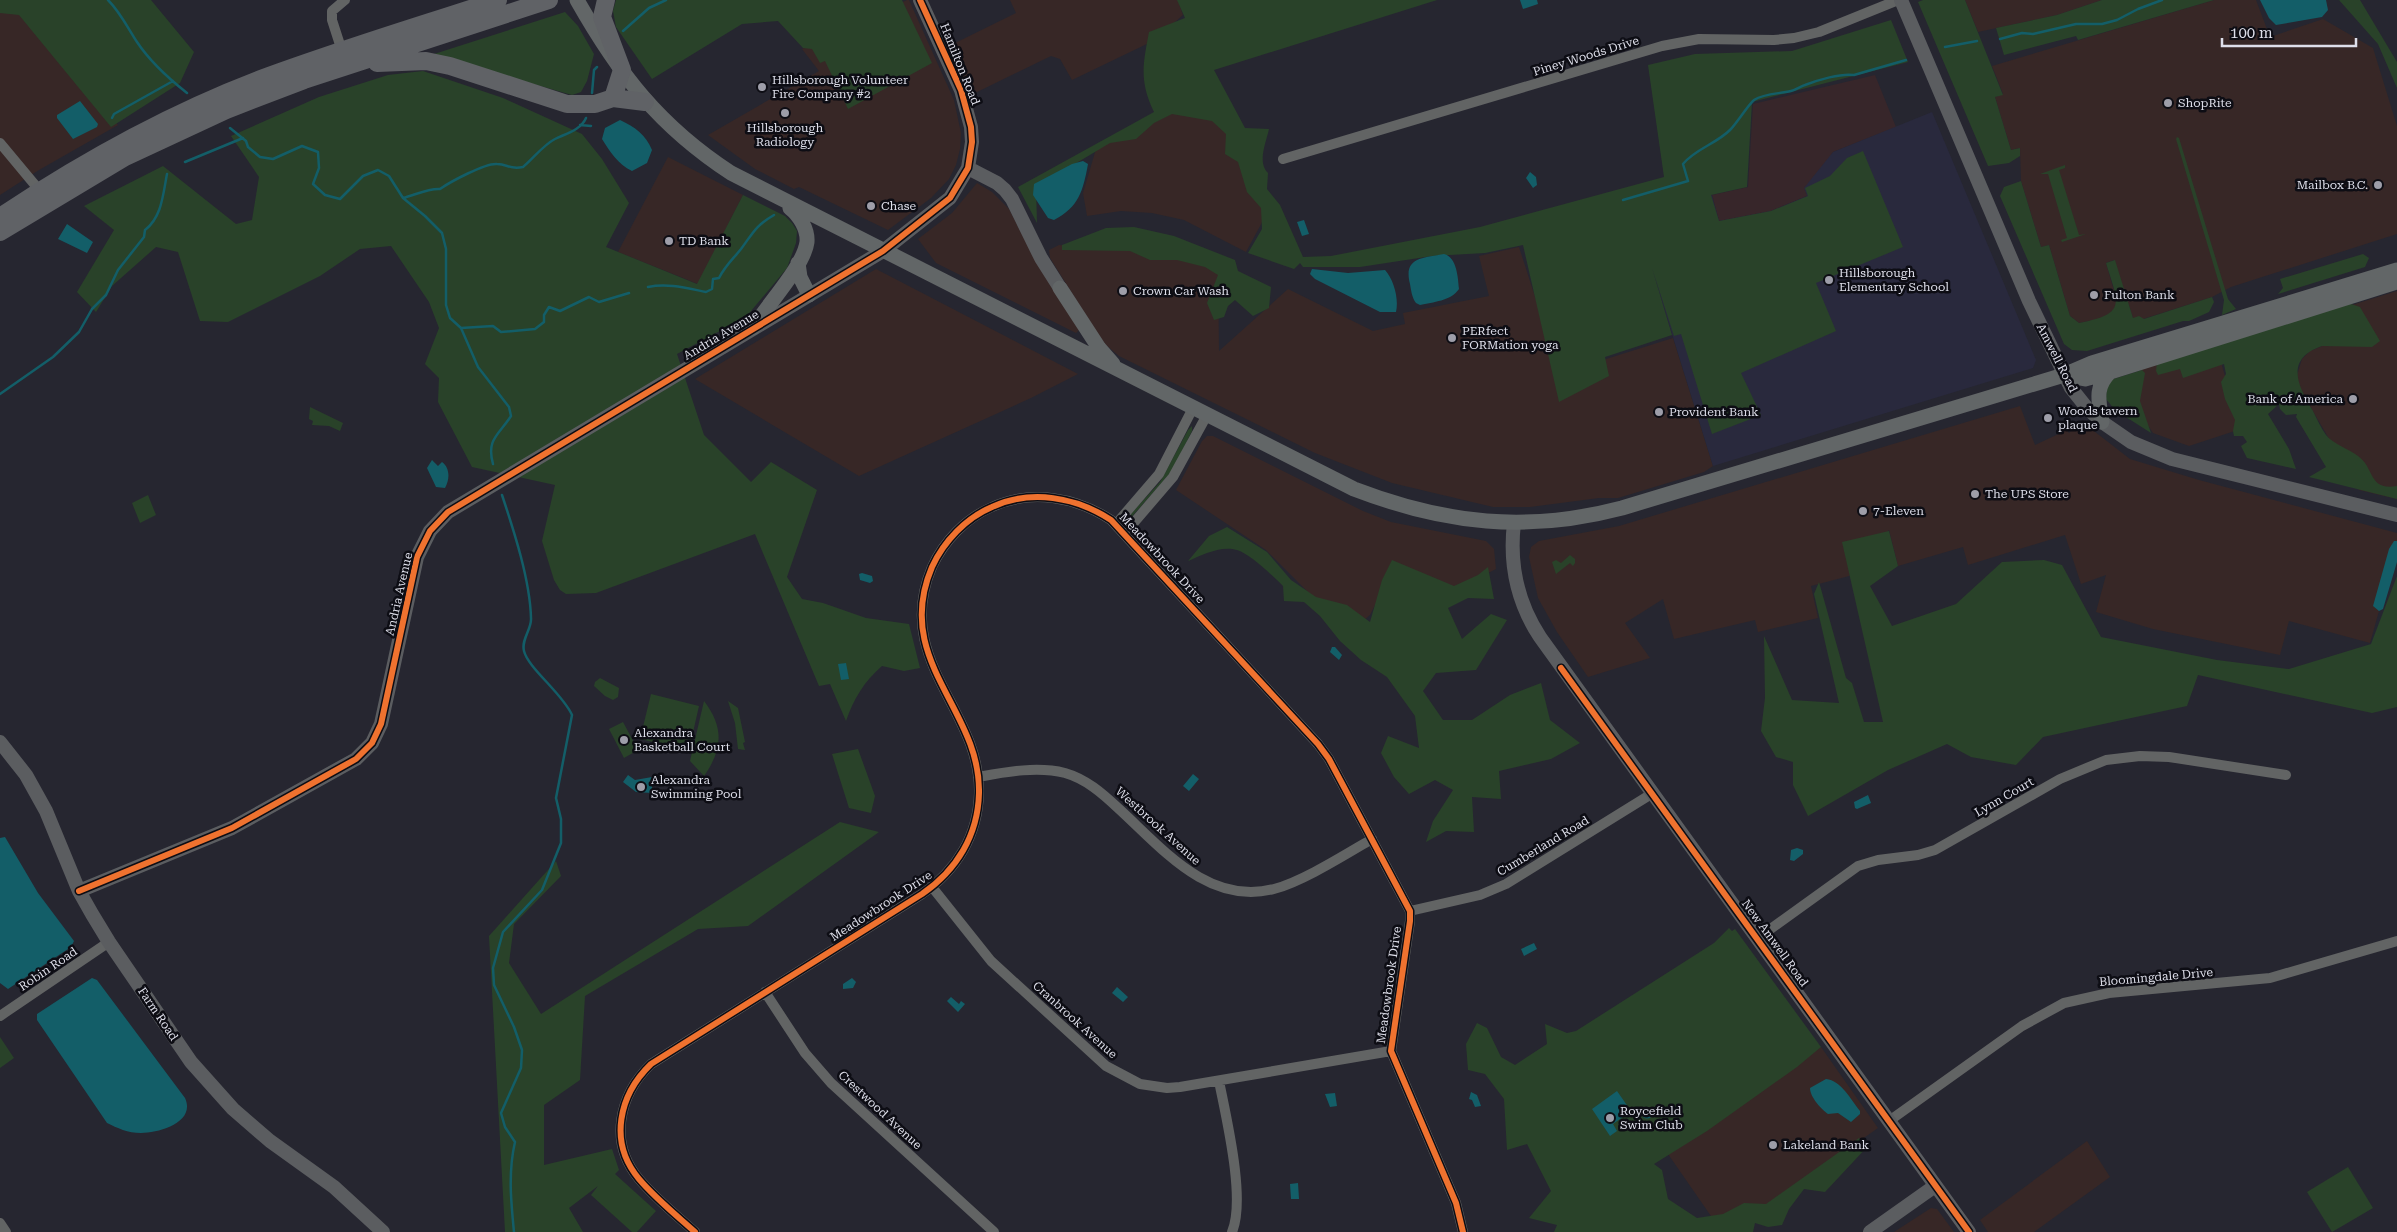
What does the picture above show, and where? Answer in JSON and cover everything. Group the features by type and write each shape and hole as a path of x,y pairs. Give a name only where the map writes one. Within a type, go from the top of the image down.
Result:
{"highway":[{"path":"0,232 86,178 153,143 344,59 498,0"},
{"path":"0,218 40,191 120,145 210,100 260,80 344,59 549,0"},
{"path":"606,0 602,17 622,70 613,98"},
{"path":"344,59 426,61 450,66 567,104 595,104 613,98 645,102"}],"main road":[{"path":"576,0 645,102 672,129 705,156 731,173 1354,489 1385,501 1429,514 1514,523 1578,519 1613,511 2064,375 2092,363 2397,270"},
{"path":"754,328 764,309 798,263 807,241 804,224 794,211 781,200"},
{"path":"798,263 802,281 809,295"},
{"path":"2064,375 2085,379 2397,282"},
{"path":"1060,288 1099,348 1118,369"},
{"path":"2102,422 2100,382 2110,372"}],"street":[{"path":"344,0 332,11 332,20 344,59"},
{"name":"Hamilton Road","path":"883,251 940,208 960,184 968,168 972,142 967,106 954,72 920,0"},
{"name":"Piney Woods Drive","path":"1283,159 1662,46 1699,39 1774,40 1794,38 1819,32 1900,0"},
{"name":"Amwell Road","path":"1900,0 2029,301 2064,375 2075,394 2102,422 2131,442 2172,460 2397,515"},
{"path":"0,143 40,191"},
{"path":"968,168 997,183 1005,190 1015,205 1041,258 1060,288"},
{"name":"Andria Avenue","path":"79,891 232,828 356,759 372,743 381,724 417,557 436,524 448,512 883,251"},
{"name":"Meadowbrook Drive","path":"1116,524 1159,474 1200,411"},
{"name":"Meadowbrook Drive","path":"1125,533 1164,490 1173,477 1200,411"},
{"name":"Meadowbrook Drive","path":"695,1232 650,1190 630,1166 624,1154 620,1128 624,1104 634,1083 651,1064 932,887 959,858 972,832 978,803 978,776 973,753 933,666 924,638 922,622 924,594 936,559 951,537 971,519 991,507 1018,498 1047,498 1070,501 1100,513 1116,524 1318,744 1329,759 1410,911 1391,1052 1456,1204 1463,1232"},
{"name":"New Amwell Road","path":"1514,523 1512,553 1515,577 1521,603 1530,622 1969,1232"},
{"name":"Farm Road","path":"0,742 26,775 46,811 79,891 109,942 191,1062 233,1110 270,1141 334,1187 383,1232"},
{"name":"Lynn Court","path":"1758,938 1858,866 1878,860 1918,855 1935,850 2060,779 2092,764 2140,756 2169,756 2286,775"},
{"name":"Westbrook Avenue","path":"978,776 1039,770 1065,773 1078,778 1100,792 1186,869 1213,885 1240,892 1262,891 1285,885 1372,839"},
{"name":"Cumberland Road","path":"1410,911 1480,895 1506,884 1653,793"},
{"name":"Cranbrook Avenue","path":"932,887 991,961 1111,1070 1140,1084 1154,1087 1180,1087 1391,1052"},
{"name":"Bloomingdale Drive","path":"1889,1121 2022,1026 2064,1003 2109,993 2270,978 2397,941"},
{"name":"Robin Road","path":"0,1016 109,942"},
{"name":"Crestwood Avenue","path":"765,992 805,1053 831,1082 994,1232"},
{"path":"1219,1081 1237,1188 1238,1213 1232,1232"},
{"path":"1870,1232 1935,1186"},
{"path":"0,1223 6,1232"}],"shaded area":[{"path":"0,0 14,0 118,125 39,170 0,195"},
{"path":"909,0 954,100 961,133 960,149 956,165 949,179 931,198 888,230 799,187 794,189 755,169 708,135 819,71 802,49"},
{"path":"1010,0 1178,0 1183,15 1153,41 1072,80 1060,59 1051,56 971,95 949,46 1016,13"},
{"path":"1520,0 1537,0 1538,4 1523,9"},
{"path":"1965,0 2102,0 2057,15 1978,32"},
{"path":"2214,0 2256,0 2270,37 2323,19 2373,48 2397,126 2397,234 2231,287 2212,297 2143,319 2133,318 2114,260 2106,263 2117,301 2114,310 2104,318 2079,323 2070,316 2049,245 2041,247 2021,181 2020,148 2011,150 1995,97 2003,94 1992,66"},
{"path":"2260,0 2326,0 2328,10 2322,17 2276,25 2269,18"},
{"path":"1875,75 1896,127 1833,152 1807,196 1771,211 1719,221 1712,195 1748,187 1753,104"},
{"path":"80,101 98,124 97,127 73,139 57,118 57,115"},
{"path":"1173,110 1231,125 1266,215 1246,252 1184,220 1152,213 1121,211 1087,216 1083,193 1096,149"},
{"name":"Hillsborough Elementary School","path":"1932,112 2036,360 2033,368 1713,466 1636,218 1712,195 1719,221 1771,211 1807,196 1804,188 1833,152"},
{"path":"620,120 639,132 647,140 652,150 647,163 632,171 618,161 602,139 605,128"},
{"path":"668,157 743,195 698,284 618,252"},
{"path":"1083,161 1088,164 1082,190 1074,204 1069,210 1054,220 1048,218 1033,195 1034,184 1072,164"},
{"path":"1530,172 1536,177 1537,185 1533,188 1526,178"},
{"path":"977,183 992,192 1009,209 1029,248 1079,330 1076,333 936,263 918,239 952,213"},
{"path":"1304,220 1309,234 1302,236 1297,222"},
{"path":"67,224 93,242 87,253 58,239"},
{"path":"1059,245 1139,249 1218,262 1219,351 1288,289 1373,331 1405,324 1403,313 1489,296 1479,256 1519,247 1563,384 1603,360 1673,338 1713,466 1704,472 1618,498 1599,498 1530,507 1493,507 1392,483 1315,453 1119,356 1106,345 1097,333 1050,258 1049,250"},
{"path":"1444,254 1452,259 1454,263 1459,289 1456,293 1441,300 1420,305 1416,303 1411,289 1409,268 1422,258"},
{"path":"876,269 1078,374 1031,398 859,476 695,379"},
{"path":"1312,269 1348,273 1385,270 1395,290 1396,312 1380,312 1315,279 1310,274"},
{"path":"2397,291 2397,499 2359,490 2300,389 2297,375 2302,359 2310,351 2322,346 2352,305"},
{"path":"2216,346 2241,429 2189,446 2153,433 2145,421 2137,398 2141,369"},
{"path":"2020,406 2035,445 2067,430 2069,433 2081,421 2130,459 2199,480 2397,533 2397,547 2370,643 2289,621 2280,655 2153,629 2096,612 2106,575 2081,584 2065,535 1968,565 1963,547 1898,566 1889,530 1849,576 1811,586 1818,618 1758,632 1755,620 1674,639 1663,599 1625,623 1650,658 1588,677 1557,632 1538,598 1529,557 1531,547 1539,541 1619,526"},
{"path":"1207,436 1213,436 1363,511 1391,522 1486,541 1494,549 1496,569 1455,590 1395,565 1370,615 1349,633 1266,550 1176,490 1202,441"},
{"path":"432,460 438,466 442,462 447,467 448,481 445,488 436,487 427,468"},
{"path":"2394,541 2397,541 2397,562 2383,609 2379,611 2373,606 2389,549"},
{"path":"859,574 872,576 873,581 870,583 860,580"},
{"path":"1332,647 1335,647 1342,655 1339,660 1330,652"},
{"path":"846,663 849,679 841,680 838,664"},
{"path":"1193,774 1199,779 1189,791 1183,786"},
{"name":"Alexandra Swimming Pool","path":"628,775 635,780 652,777 652,793 636,792 623,782"},
{"path":"1868,795 1871,803 1857,809 1855,808 1854,802"},
{"path":"5,837 38,893 74,941 71,947 8,989 0,983 0,838"},
{"path":"1797,848 1803,850 1803,854 1794,861 1790,860 1791,850"},
{"path":"1534,943 1537,949 1524,956 1521,949"},
{"path":"92,978 97,980 185,1098 187,1106 181,1120 157,1131 141,1133 127,1131 107,1123 37,1020 37,1014"},
{"path":"852,978 856,982 853,988 843,989 843,984"},
{"path":"1117,987 1128,997 1123,1002 1112,993"},
{"path":"951,997 959,1004 961,1001 965,1004 958,1012 947,1001"},
{"path":"1821,1047 1878,1128 1730,1232 1722,1232 1668,1154"},
{"path":"1826,1079 1841,1087 1860,1111 1860,1114 1851,1122 1838,1113 1828,1114 1814,1099 1810,1088"},
{"name":"Roycefield Swim Club","path":"1617,1091 1631,1111 1613,1124 1617,1131 1610,1136 1592,1109"},
{"path":"1471,1092 1477,1095 1481,1106 1475,1107 1472,1100 1469,1099"},
{"path":"1335,1093 1337,1106 1330,1107 1325,1094"},
{"path":"1647,1107 1653,1113 1647,1119 1641,1113"},
{"path":"2087,1141 2110,1177 2034,1232 1988,1232 1980,1220"},
{"path":"1298,1183 1299,1199 1291,1199 1290,1184"},
{"path":"1931,1208 1937,1209 1954,1232 1894,1232"}],"green space":[{"path":"0,0 151,0 194,52 180,83 111,127 19,15 0,13"},
{"path":"616,0 902,0 932,63 848,109 825,61 820,63 812,49 803,48 778,21 742,24 652,79 616,27 613,11"},
{"path":"1177,0 1437,0 1214,70 1245,128 1269,129 1263,158 1265,169 1268,173 1267,189 1280,205 1303,257 1331,256 1480,227 1664,177 1648,65 1695,54 1792,51 1891,20 1908,62 1752,102 1747,187 1711,195 1719,221 1771,211 1808,196 1805,188 1830,176 1847,158 1863,151 1903,247 1816,283 1836,331 1741,373 1761,415 1712,434 1681,334 1674,336 1652,268 1672,335 1605,357 1609,376 1559,402 1523,245 1485,253 1432,256 1360,267 1303,267 1300,263 1294,269 1248,253 1262,229 1261,208 1247,192 1238,162 1225,154 1226,134 1212,121 1172,114 1154,123 1136,139 1110,143 1036,187 1037,223 1018,187 1154,112 1144,82 1144,63 1149,32 1185,18"},
{"path":"1923,0 1965,0 2003,95 1995,97 2011,150 2020,148 2020,156 2009,163 1988,166 1918,2"},
{"path":"2102,0 2214,0 2078,40 2076,36 2004,55 1996,28 2057,15"},
{"path":"2339,0 2360,0 2397,62 2397,88 2378,44"},
{"path":"565,12 578,26 594,54 587,81 581,92 572,95 431,55"},
{"path":"423,71 503,98 582,134 602,159 629,203 606,247 697,284 743,195 785,216 792,223 797,231 796,243 787,268 746,317 677,354 704,435 751,482 771,462 817,490 787,577 802,599 823,603 866,618 909,624 920,668 904,671 882,666 860,691 846,721 830,684 819,686 755,534 596,593 566,594 560,590 554,580 542,541 555,485 472,467 438,402 439,378 425,364 439,328 429,302 391,246 360,249 320,276 228,322 200,321 178,252 156,247 112,286 96,312 77,292 114,230 84,206 163,166 236,224 252,220 259,177 231,136 319,97 388,75"},
{"path":"2177,137 2179,138 2228,299 2236,309 2222,315 2224,300 2176,139"},
{"path":"2065,165 2065,168 2059,170 2079,235 2086,234 2062,242 2061,240 2067,238 2048,174 2040,174"},
{"path":"2021,181 2041,247 2049,245 2070,316 2079,323 2106,315 2112,311 2116,297 2106,263 2115,260 2133,318 2139,316 2144,319 2212,297 2214,302 2209,312 2189,321 2183,321 2087,351 2072,350 2064,344 2000,196 2004,187"},
{"path":"1134,227 1174,236 1235,260 1238,271 1271,287 1269,308 1253,316 1235,300 1228,306 1224,317 1214,320 1207,303 1218,275 1205,267 1177,260 1150,260 1130,251 1062,250 1062,245 1106,228"},
{"path":"2363,254 2369,258 2365,267 2278,294 2283,288 2280,279"},
{"path":"2348,303 2360,307 2380,341 2372,347 2322,346 2310,352 2302,358 2298,366 2299,383 2326,435 2358,456 2367,466 2376,482 2388,487 2397,486 2397,499 2309,477 2326,467 2296,417 2297,414 2286,415 2280,409 2279,404 2268,414 2289,449 2296,469 2247,458 2241,446 2247,442 2243,436 2234,436 2235,420 2225,399 2221,382 2226,374 2224,364 2183,378 2180,369 2158,375 2156,371 2157,363"},
{"path":"2142,370 2145,373 2140,401 2151,433 2115,410 2106,399 2107,381"},
{"path":"310,407 343,423 340,431 329,426 312,425 313,421 309,419"},
{"path":"1192,426 1192,431 1172,471 1128,521 1127,518 1160,482"},
{"path":"148,495 156,515 140,523 132,503"},
{"path":"1227,527 1267,552 1291,580 1316,597 1347,605 1370,622 1382,580 1392,560 1454,586 1478,575 1488,567 1494,599 1468,598 1448,608 1462,639 1491,614 1507,620 1476,670 1436,673 1423,691 1443,720 1472,720 1510,695 1541,683 1550,720 1580,743 1551,759 1499,771 1501,799 1472,797 1474,832 1446,831 1426,842 1433,821 1453,790 1435,780 1409,794 1394,777 1381,753 1388,736 1419,748 1415,716 1387,677 1361,660 1340,641 1320,616 1304,602 1284,601 1283,586 1248,555 1237,550 1225,549 1212,551 1188,561 1209,536"},
{"path":"1889,531 1898,566 1870,586 1892,626 1956,604 2002,562 2044,560 2062,565 2101,637 2217,660 2289,669 2371,644 2397,576 2397,707 2372,713 2198,675 2187,706 2043,737 2016,765 1971,757 1947,744 1888,770 1808,816 1793,785 1793,762 1776,757 1761,731 1765,698 1764,636 1792,700 1839,703 1814,594 1819,582 1846,678 1852,683 1864,722 1883,722 1842,542"},
{"path":"1570,555 1575,559 1573,566 1570,563 1556,574 1552,562 1556,560 1561,563"},
{"path":"600,678 619,688 618,697 613,700 605,696 594,686 595,682"},
{"path":"651,694 699,706 689,750 640,739"},
{"path":"704,701 715,720 719,738 715,757 704,776 690,761"},
{"path":"728,701 738,708 745,750 738,749 735,723"},
{"name":"Alexandra Basketball Court","path":"623,722 638,750 624,758 609,729"},
{"path":"858,749 875,796 871,813 849,808 832,754"},
{"path":"840,822 879,832 748,926 698,929 585,996 580,1080 544,1105 544,1165 612,1149 619,1170 615,1174 656,1211 637,1232 632,1232 591,1195 598,1186 569,1208 583,1232 505,1232 489,936 556,861 561,876 514,924 509,963 541,1014"},
{"path":"1729,928 1732,931 1735,929 1821,1047 1797,1067 1707,1131 1654,1164 1662,1170 1668,1199 1697,1218 1723,1214 1744,1203 1766,1204 1859,1138 1868,1146 1825,1192 1804,1189 1789,1209 1782,1225 1768,1227 1755,1223 1753,1232 1554,1232 1557,1225 1529,1218 1551,1191 1527,1144 1507,1150 1504,1099 1485,1074 1468,1070 1466,1044 1477,1023 1487,1028 1501,1057 1515,1065 1547,1044 1545,1024 1567,1033 1576,1031 1714,943"},
{"path":"0,1037 14,1058 0,1068"},
{"path":"2348,1167 2373,1208 2332,1232 2307,1192"}],"waterway":[{"path":"108,0 148,57 187,93"},
{"path":"623,31 649,8 666,0"},
{"path":"2000,39 2022,33 2033,34 2076,24 2102,24 2117,20 2138,9 2162,0"},
{"path":"1945,47 1977,41"},
{"path":"1623,200 1688,181 1683,164 1693,154 1730,130 1752,102 1758,98 1793,90 1830,77 1854,75 1906,60"},
{"path":"592,93 594,70 597,67"},
{"path":"112,118 114,114 173,81"},
{"path":"403,198 440,189 484,166 501,164 515,168 523,167 546,145 577,129 586,118"},
{"path":"580,125 591,126"},
{"path":"230,128 246,141 248,147 260,157 273,159 302,146 318,152 319,168 313,184 325,195 340,199 363,176 378,170 389,176 403,198 442,233 446,249 446,305 450,318 461,328 478,367 509,407 511,416 492,443 491,456 493,464"},
{"path":"185,162 243,138"},
{"path":"0,394 53,357 79,332 92,309 106,295 118,270 144,237 145,230 155,219 161,205 167,174"},
{"path":"648,287 670,286 706,292 712,289 713,279 719,278 726,266 755,230 774,215"},
{"path":"461,328 493,326 501,332 535,329 544,322 544,315 549,307 560,311 589,297 599,302 629,293"},
{"path":"502,495 521,556 528,588 531,622 524,642 524,651 532,665 568,707 572,715 556,798 561,819 561,843 542,890 503,932 493,968 494,985 514,1027 522,1050 521,1068 501,1113 505,1127 515,1142 511,1176 514,1232"}],"cycle path":[{"path":"79,891 232,828 356,759 372,743 381,724 417,557 430,531 448,512 883,251 950,198 968,168 972,142 971,127 961,90 920,0"},
{"path":"695,1232 652,1193 629,1165 623,1150 621,1119 631,1090 651,1064 922,894 946,874 955,863 970,837 975,823 979,793 976,763 967,735 930,658 923,630 923,600 932,567 949,539 957,531 973,517 992,507 1007,501 1038,497 1068,501 1097,512 1111,520 1318,744 1329,759 1410,911 1391,1051 1456,1203 1463,1232"},
{"path":"1561,668 1969,1232"}],"place":[{"name":"Hillsborough Volunteer Fire Company #2","path":"762,87"},
{"name":"ShopRite","path":"2168,103"},
{"name":"Hillsborough Radiology","path":"785,113"},
{"name":"Mailbox B.C.","path":"2378,185"},
{"name":"Chase","path":"871,206"},
{"name":"TD Bank","path":"669,241"},
{"name":"Hillsborough Elementary School","path":"1829,280"},
{"name":"Crown Car Wash","path":"1123,291"},
{"name":"Fulton Bank","path":"2094,295"},
{"name":"PERfect FORMation yoga","path":"1452,338"},
{"name":"Bank of America","path":"2353,399"},
{"name":"Provident Bank","path":"1659,412"},
{"name":"Woods tavern plaque","path":"2048,418"},
{"name":"The UPS Store","path":"1975,494"},
{"name":"7-Eleven","path":"1863,511"},
{"name":"Alexandra Basketball Court","path":"624,740"},
{"name":"Alexandra Swimming Pool","path":"641,787"},
{"name":"Roycefield Swim Club","path":"1610,1118"},
{"name":"Lakeland Bank","path":"1773,1145"}]}
